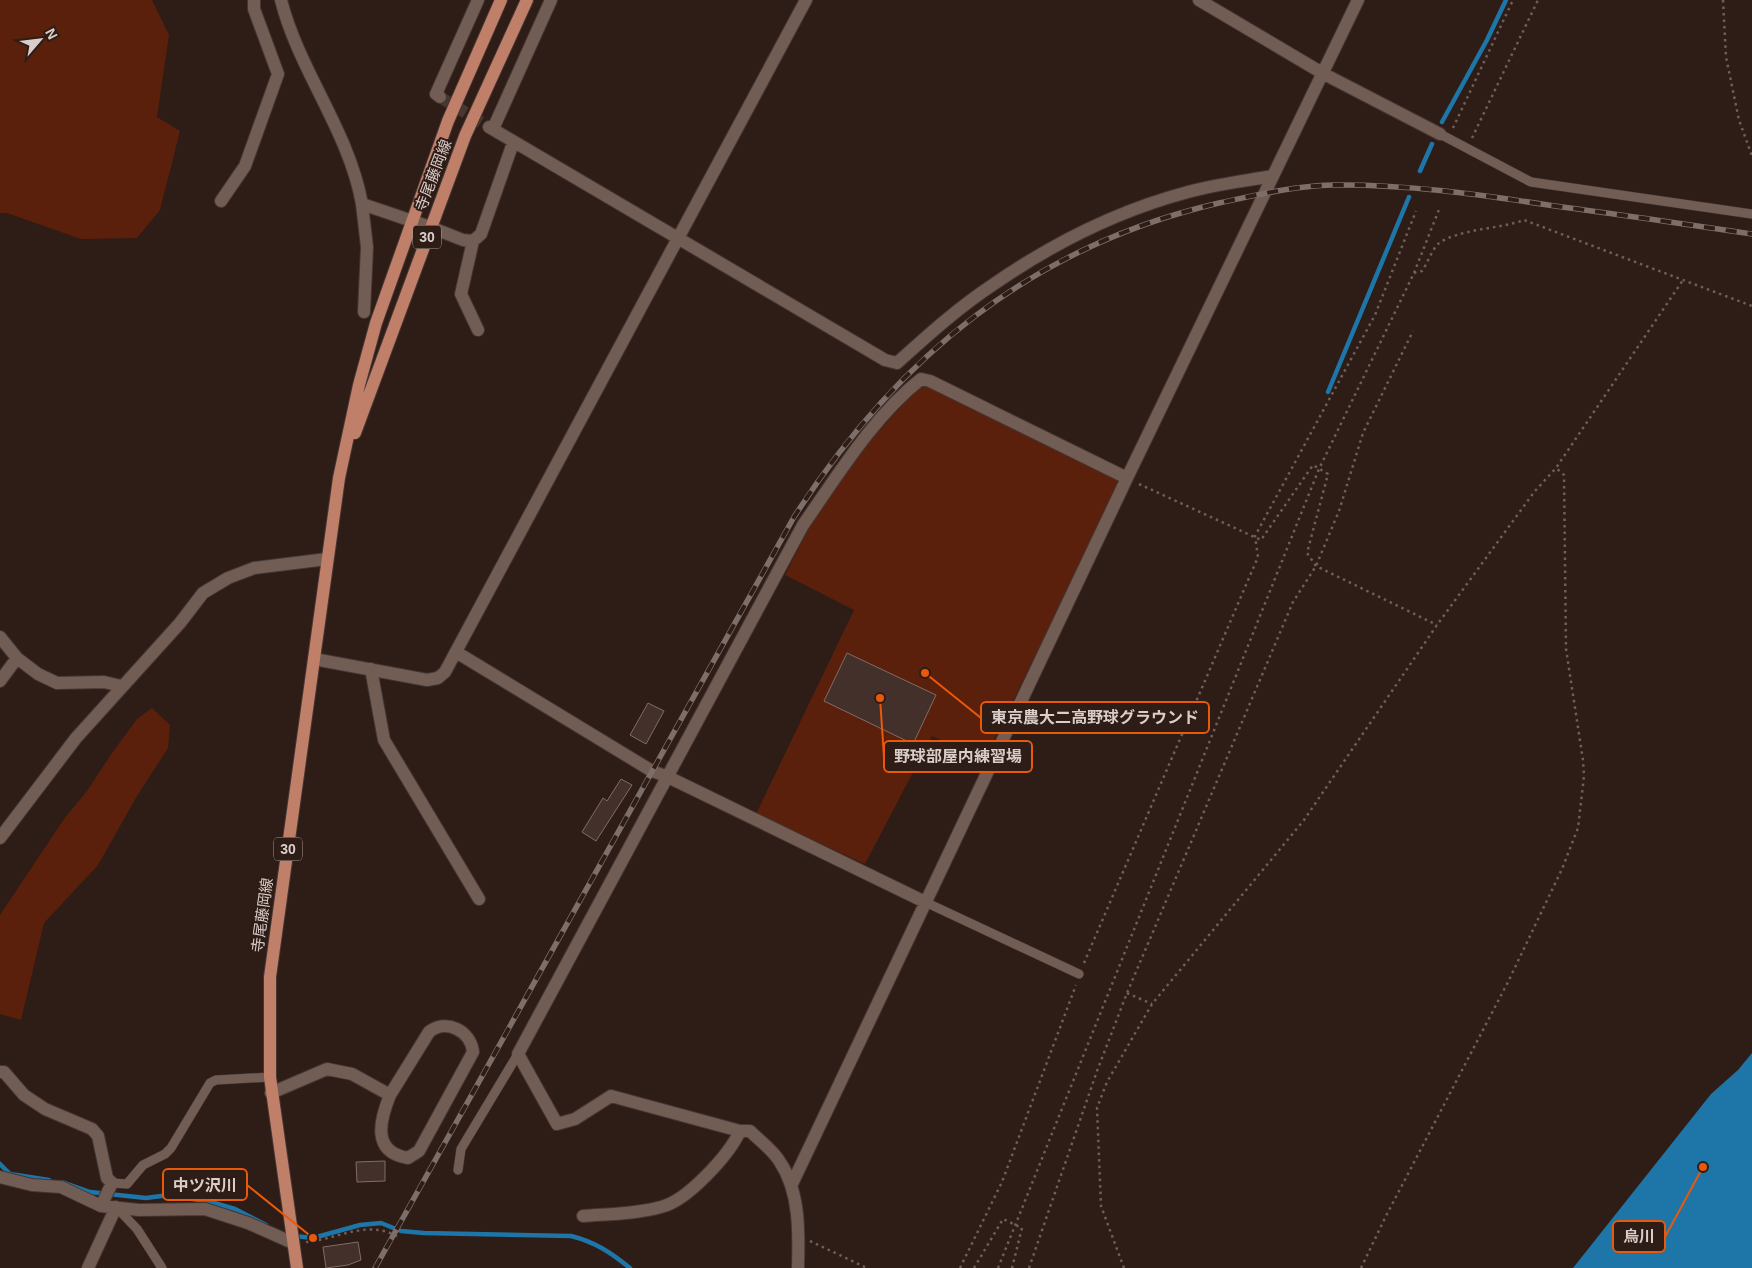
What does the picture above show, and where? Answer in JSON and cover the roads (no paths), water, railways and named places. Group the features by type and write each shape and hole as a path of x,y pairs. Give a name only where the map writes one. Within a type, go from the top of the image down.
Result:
{"main road":[{"name":"寺尾藤岡線","path":"297,1268 296,1245 289,1220 271,1093 270,977 339,478 359,385 376,323 448,121 500,0"},
{"name":"寺尾藤岡線","path":"339,478 465,136 527,0"}],"street":[{"path":"221,201 245,166 278,74 254,9 254,0"},
{"path":"281,0 285,16 304,62 342,139 362,204 367,247 364,312"},
{"path":"440,97 436,94 478,0"},
{"path":"551,0 491,128 885,360 897,363 943,322 993,284 1049,250 1106,222 1188,192 1273,176"},
{"path":"314,659 427,680 438,678 445,672 679,240 806,0"},
{"path":"1199,0 1324,74 1444,136"},
{"path":"792,1184 1127,478 1324,74 1358,0"},
{"path":"478,330 461,294 473,241 481,234 514,143"},
{"path":"362,204 412,220 456,238 473,241"},
{"path":"798,1268 799,1238 792,1184 780,1160 750,1131 740,1131 611,1096 575,1118 557,1124 518,1054 803,525 844,466 884,416 921,379 1127,478"},
{"path":"0,838 76,738 180,623 203,593 228,578 254,568 327,559"},
{"path":"0,637 17,658 38,674 57,683 104,682 122,686"},
{"path":"456,652 652,771 668,777 925,902"},
{"path":"0,681 17,658"},
{"path":"371,669 384,740 479,899"},
{"path":"442,1025 450,1026 468,1036 471,1040 473,1052 419,1151 408,1158 398,1156 388,1150 383,1141 381,1117 390,1095 429,1032 435,1027 442,1025"},
{"path":"271,1093 326,1069 352,1074 390,1095"},
{"path":"0,1072 4,1072 24,1095 45,1109 92,1130 98,1136 107,1178 112,1183 102,1206"},
{"path":"583,1216 662,1207 700,1183 734,1142 740,1131"},
{"path":"0,1177 32,1185 61,1187 102,1206 139,1210 205,1209 248,1223 296,1245 289,1268"},
{"path":"88,1268 116,1208"}],"lane":[{"path":"1444,136 1531,182 1556,184 1752,214"},
{"path":"925,902 1079,974"},
{"path":"458,1170 461,1149 518,1054"},
{"path":"112,1183 127,1184 143,1165 165,1154 179,1136 210,1083 216,1080 270,1077"},
{"path":"116,1208 137,1229 162,1268"}],"water":[{"path":"1752,1053 1752,1268 1573,1268 1711,1094 1738,1070"}],"waterway":[{"path":"1442,122 1487,40 1506,0"},
{"path":"1420,171 1432,144"},
{"path":"1328,392 1409,197"},
{"path":"0,1164 10,1174 49,1180"},
{"path":"62,1182 90,1192 146,1198 169,1195 211,1202 235,1209 266,1225"},
{"path":"294,1236 313,1238 360,1225 381,1223 401,1231 424,1233 571,1236 602,1248 630,1268"}],"tunnel":[{"path":"440,97 489,127"}],"railway":[{"path":"375,1268 794,517 834,459 878,406 924,359 975,316 1030,279 1088,248 1151,222 1219,203 1304,187 1359,185 1440,190 1752,234"}],"place":[{"name":"東京農大二高野球グラウンド","path":"925,673"},
{"name":"野球部屋内練習場","path":"880,698"},
{"name":"烏川","path":"1703,1167"},
{"name":"中ツ沢川","path":"313,1238"}]}
